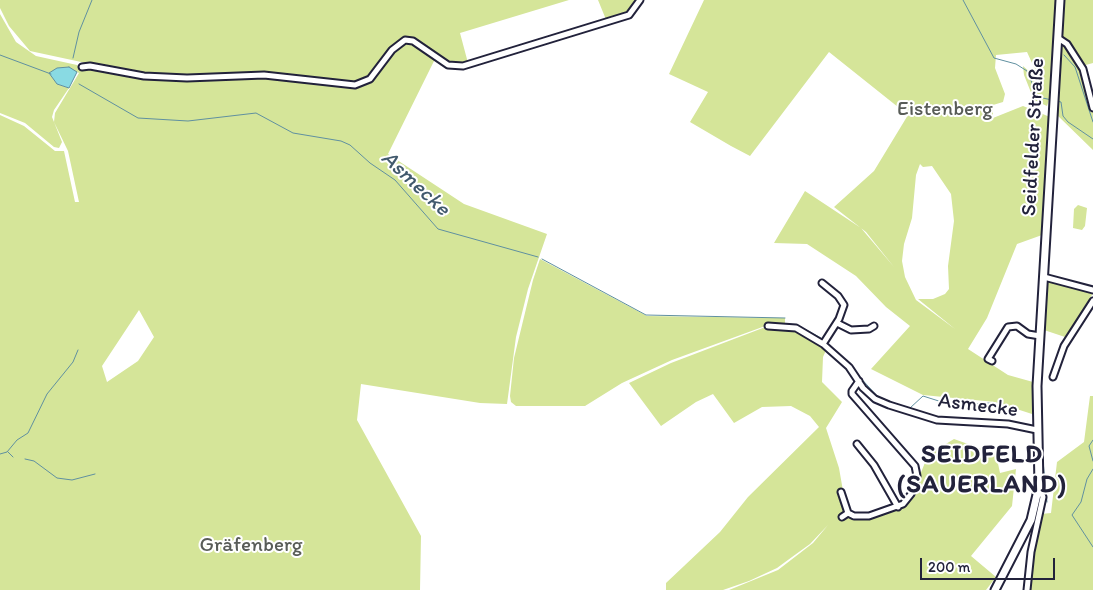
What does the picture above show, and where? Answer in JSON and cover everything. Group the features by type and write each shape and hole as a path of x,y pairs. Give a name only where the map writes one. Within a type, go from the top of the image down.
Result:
{"main road":[{"name":"Seidfelder Straße","path":"995,590 1031,520 1039,486 1037,430 1040,336 1060,0"}],"street":[{"path":"82,67 90,66 144,76 186,78 264,75 355,85 370,78 392,50 405,40 413,41 448,65 458,67 629,15 640,0"},
{"path":"1058,38 1067,44 1083,70 1093,108"},
{"path":"1044,276 1093,290"},
{"path":"822,283 843,303 843,312 823,344"},
{"path":"1052,377 1064,346 1093,301"},
{"path":"837,323 854,331 874,326"},
{"name":"Asmecke","path":"768,326 796,328 823,344 849,368 875,399 937,420 1008,424 1037,430"},
{"path":"992,361 988,358 1008,327 1017,326 1028,334 1040,336"},
{"path":"841,492 848,513 854,516 869,516 898,507 909,498 917,478 917,471 852,394 852,390 859,381"},
{"path":"857,444 874,466 898,507"},
{"name":"Seidfelder Straße","path":"1028,590 1031,552 1043,497 1039,486"},
{"path":"842,516 848,513"}],"green space":[{"name":"Gräfenberg","path":"0,0 569,0 460,33 468,63 453,65 412,43 435,59 388,154 464,204 547,234 528,289 516,337 507,404 480,403 361,384 357,420 421,536 420,590 0,590 0,115 24,126 55,151 64,151 75,202 79,202 68,151 54,122 62,142 59,148 54,147 25,123 0,113 0,14 16,42 36,56 77,65 82,70 85,67 137,74 30,51 9,26 0,8","holes":["77,72 79,73 55,113 54,122 52,117 54,110 69,88 57,84","139,310 154,337 138,361 107,382 102,366"]},
{"path":"598,0 637,0 628,12 607,22"},
{"name":"Eistenberg","path":"704,0 1058,0 1052,91 1047,106 1034,100 1024,75 1023,66 1032,74 1037,74 1027,52 996,55 995,68 1005,94 1003,102 993,105 993,118 1023,106 1050,117 1042,235 1017,244 987,318 968,349 1008,375 1033,382 1032,414 995,402 923,395 871,369 910,326 886,307 856,276 807,244 774,243 805,191 860,227 834,207 874,171 908,115 829,52 750,156 690,122 708,92 669,74","holes":["920,164 923,167 932,166 951,194 954,221 948,266 949,289 945,294 933,299 918,299 955,329 916,300 905,277 902,261 904,244 912,218 916,175","861,228 866,232 894,267"]},
{"path":"1063,0 1093,0 1093,63 1082,66 1061,34"},
{"path":"1061,45 1065,45 1080,67 1086,82 1093,111 1093,150 1056,114"},
{"path":"1078,205 1087,208 1085,226 1082,230 1073,228 1074,209"},
{"path":"540,259 647,316 785,318 785,325 768,325 672,360 622,383 585,406 516,406 511,402 510,396 514,358"},
{"path":"1047,281 1093,293 1068,338 1044,330"},
{"path":"768,326 789,327 803,333 827,348 823,357 822,382 842,402 826,428 839,468 846,508 843,512 849,517 869,517 902,507 916,485 928,455 954,439 996,454 1000,473 1016,469 1012,506 971,556 996,577 986,590 729,590 778,570 813,543 828,525 810,544 777,568 749,581 723,590 666,590 666,583 720,532 748,497 819,427 810,416 791,406 762,407 734,423 713,394 696,402 661,426 629,383 671,363"},
{"path":"1090,396 1093,396 1093,590 1029,590 1032,556 1041,514 1051,513 1057,462 1084,442"}],"water":[{"path":"69,67 77,72 69,88 57,84 49,73 57,68"}],"waterway":[{"path":"73,58 79,32 92,0"},
{"path":"963,0 994,58 1016,64 1027,71 1038,97 1052,100"},
{"name":"Asmecke","path":"0,55 51,74"},
{"path":"1064,55 1075,67 1093,122"},
{"name":"Asmecke","path":"79,84 138,118 188,121 256,113 293,133 341,141 350,145 370,163 395,180 438,229 538,257"},
{"path":"1056,101 1061,102 1063,116 1068,122 1093,139"},
{"name":"Asmecke","path":"542,259 646,315 785,318"},
{"name":"Asmecke","path":"801,327 821,338"},
{"name":"Asmecke","path":"830,345 842,357"},
{"path":"0,454 7,452 17,440 28,433 47,394 73,362 78,350"},
{"name":"Asmecke","path":"858,375 877,396 910,408 923,396 945,403 992,403 1009,413"},
{"name":"Asmecke","path":"1041,440 1047,502"},
{"path":"1093,440 1089,446 1093,461"},
{"path":"8,452 13,457"},
{"path":"25,459 34,461 57,478 72,480 95,474"},
{"path":"1093,469 1087,479 1081,502 1072,515 1093,547"}],"district":[{"name":"SEIDFELD (SAUERLAND)","path":"982,470"}]}
